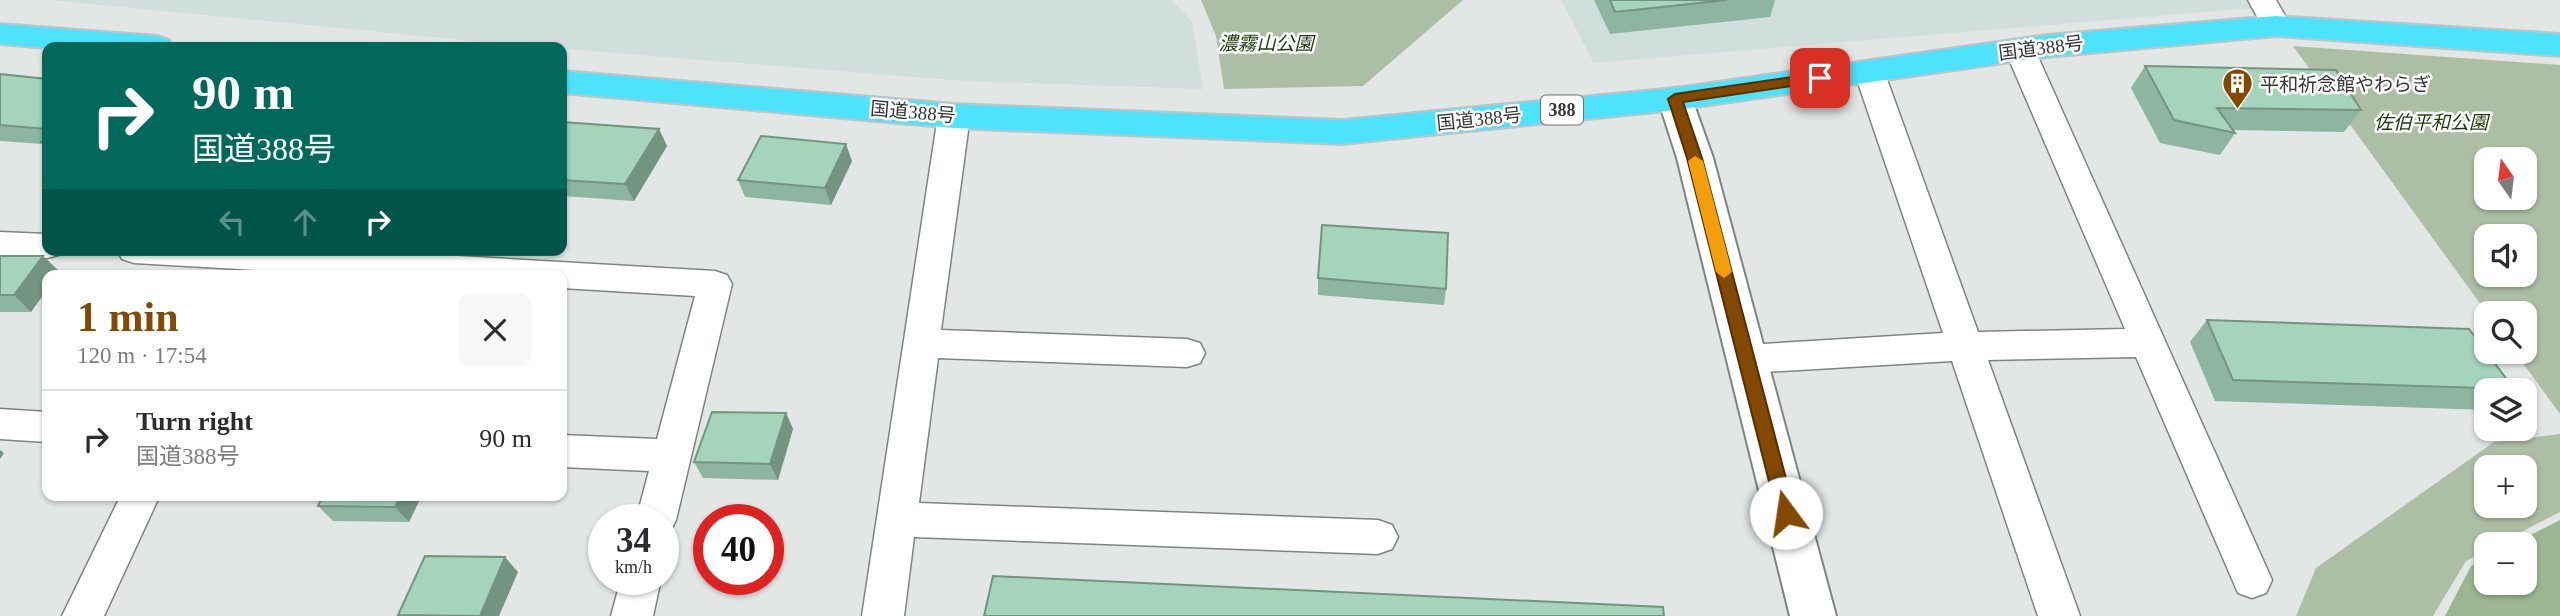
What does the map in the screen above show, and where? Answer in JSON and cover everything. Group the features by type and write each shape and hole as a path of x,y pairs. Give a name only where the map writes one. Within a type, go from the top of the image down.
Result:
{"highway":[{"name":"国道388号","path":"567,82 954,116 1342,132 1675,99 2269,13 2560,45"},
{"path":"0,34 97,42"}],"street":[{"path":"2020,50 2252,579"},
{"path":"1869,71 2059,616"},
{"path":"1675,99 1695,158 1813,616"},
{"path":"883,616 954,116"},
{"path":"0,244 42,246"},
{"path":"210,256 461,270"},
{"path":"567,275 715,284 660,504"},
{"path":"922,343 1187,353"},
{"path":"1747,359 1966,346 2147,344"},
{"path":"0,424 42,426"},
{"path":"567,451 672,456"},
{"path":"83,616 138,501"},
{"path":"897,519 1378,537"},
{"path":"632,616 637,595"}],"shaded area":[{"path":"49,0 1172,0 1192,22 1203,89 964,81 567,49 567,42 485,42"},
{"path":"1561,0 2247,0 2252,8 1594,63"}],"green space":[{"name":"濃霧山公園","path":"1201,0 1463,0 1363,86 1224,89 1216,36"},
{"name":"佐伯平和公園","path":"2293,46 2560,65 2560,414 2537,382 2537,378 2534,378 2524,364 2537,364 2537,301 2478,301"},
{"path":"2560,434 2560,512 2521,532 2474,532 2474,557 2466,561 2433,616 2296,616 2316,568 2474,456 2474,518 2537,518 2537,455 2476,455 2494,442 2537,441 2537,437"},
{"path":"2560,520 2560,616 2445,616 2474,564 2474,595 2537,595 2536,532"}],"building":[{"path":"1610,0 1727,0 1615,12"},
{"path":"2145,66 2336,70 2361,110 2217,108 2235,133 2174,120"},
{"path":"0,74 42,78 42,129 0,125"},
{"path":"567,122 659,129 625,184 567,180"},
{"path":"761,136 846,144 825,188 738,180"},
{"path":"1322,225 1448,233 1446,289 1318,278"},
{"path":"0,256 43,256 14,295 0,295"},
{"path":"2207,320 2469,329 2474,336 2474,364 2495,364 2506,378 2474,378 2474,388 2233,380"},
{"path":"712,412 786,413 770,464 694,462"},
{"path":"320,501 398,501 395,507 318,506"},
{"path":"425,556 505,557 480,616 398,615"},
{"path":"993,576 1663,607 1664,616 984,616"}],"slow traffic":[{"path":"1695,161 1724,272"}],"place":[{"name":"平和祈念館やわらぎ","path":"2237,111"}],"route":[{"path":"1786,513 1695,158 1675,99 1820,78"}]}
